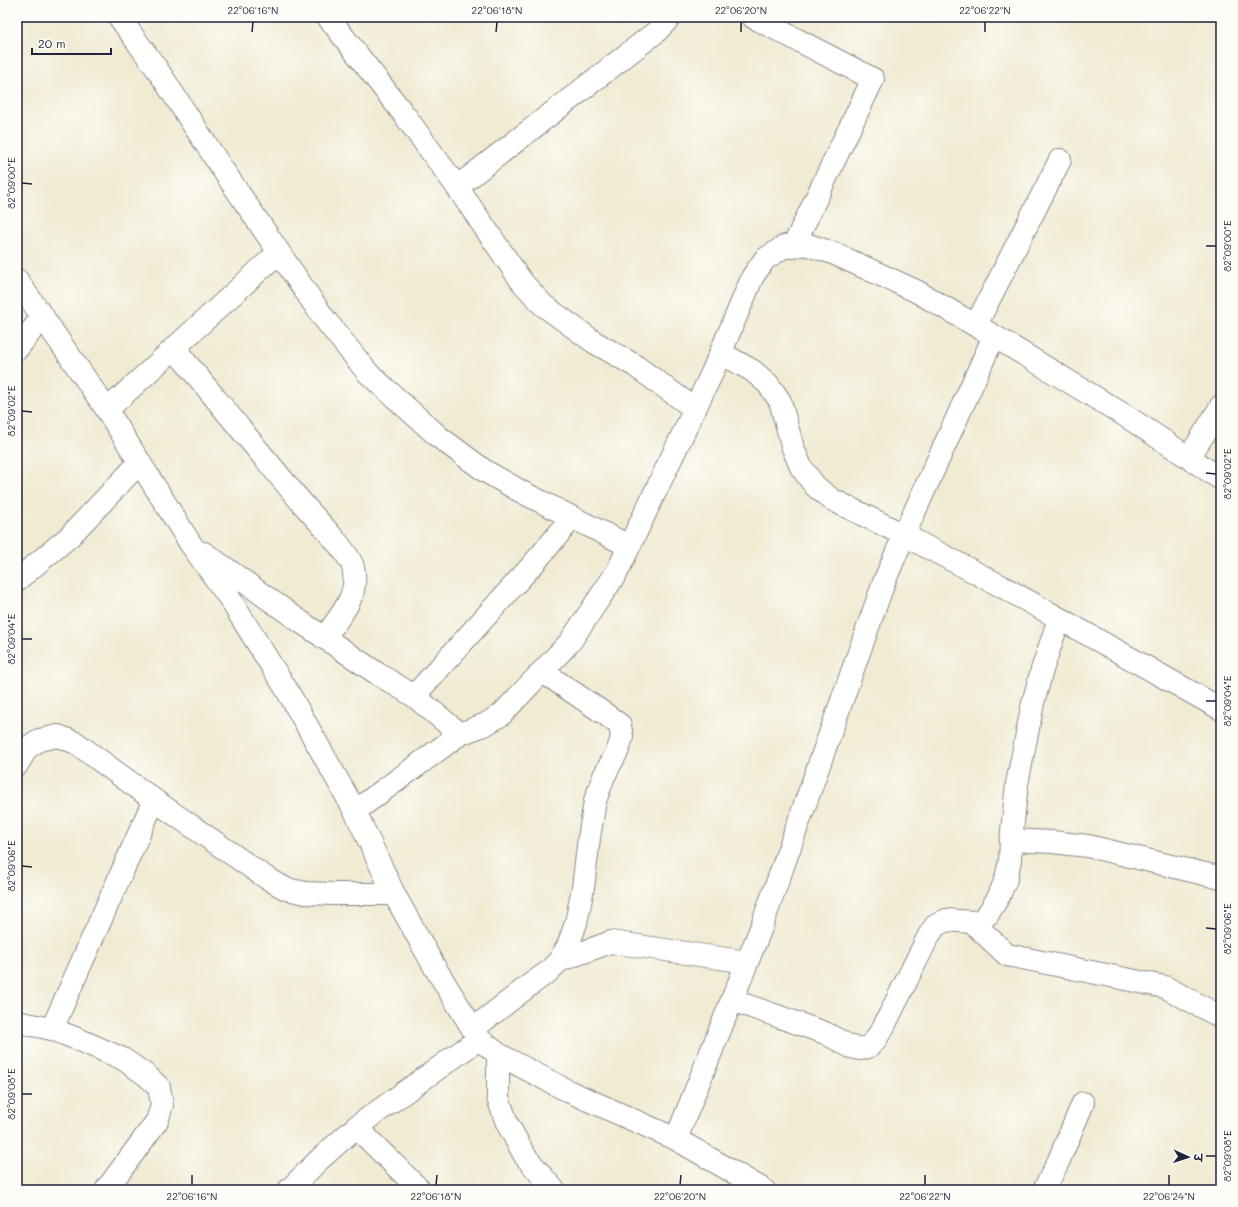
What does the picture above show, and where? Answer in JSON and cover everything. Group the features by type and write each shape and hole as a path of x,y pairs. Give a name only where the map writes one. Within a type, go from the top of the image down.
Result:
{"street":[{"path":"119,17 157,69 221,167 323,317 368,373 439,437 485,471 520,491 629,546"},
{"path":"328,17 403,113 457,187 522,282 543,305 594,342 634,365 695,409"},
{"path":"457,187 656,32 670,17"},
{"path":"753,17 873,79 793,247"},
{"path":"676,1139 761,928 884,582 985,330 1060,160"},
{"path":"355,811 460,734 486,724 501,715 570,642 617,572 721,353 753,276 765,259 786,246 793,247 805,244 834,253 916,290 985,330 1129,418 1221,479"},
{"path":"107,410 279,252"},
{"path":"17,280 107,410 190,542 228,596 288,692 355,811 394,894 434,966 476,1034 498,1054 568,1091 676,1139 764,1190"},
{"path":"17,349 43,316"},
{"path":"174,348 344,551 353,566 354,581 351,600 324,638"},
{"path":"721,353 753,371 768,384 780,401 793,448 801,467 815,486 831,499 904,535 1001,586 1221,709"},
{"path":"1188,458 1221,406"},
{"path":"17,580 69,537 140,462"},
{"path":"414,696 536,562 572,518"},
{"path":"190,542 324,638 414,696 460,734"},
{"path":"732,1000 825,1033 851,1047 860,1049 868,1047 874,1042 884,1026 928,937 935,926 946,920 972,922 982,920 988,914 999,896 1006,879 1010,860 1017,784 1033,704 1042,670 1059,619"},
{"path":"289,1190 320,1158 356,1127 476,1034 531,984 548,972 559,960 568,946 576,923 583,888 595,800 604,776 618,750 622,737 620,725 543,672"},
{"path":"17,765 27,748 39,740 58,736 76,743 265,878 286,889 306,893 394,894"},
{"path":"52,1029 154,800"},
{"path":"1011,840 1088,846 1221,878"},
{"path":"972,922 1007,955 1165,986 1221,1017"},
{"path":"559,960 610,942 747,962"},
{"path":"18,1024 52,1029 123,1059 146,1075 159,1087 162,1105 157,1121 113,1187"},
{"path":"498,1054 498,1098 507,1123 525,1156 554,1190"},
{"path":"1044,1190 1059,1160 1083,1104"},
{"path":"356,1127 420,1190"}]}
